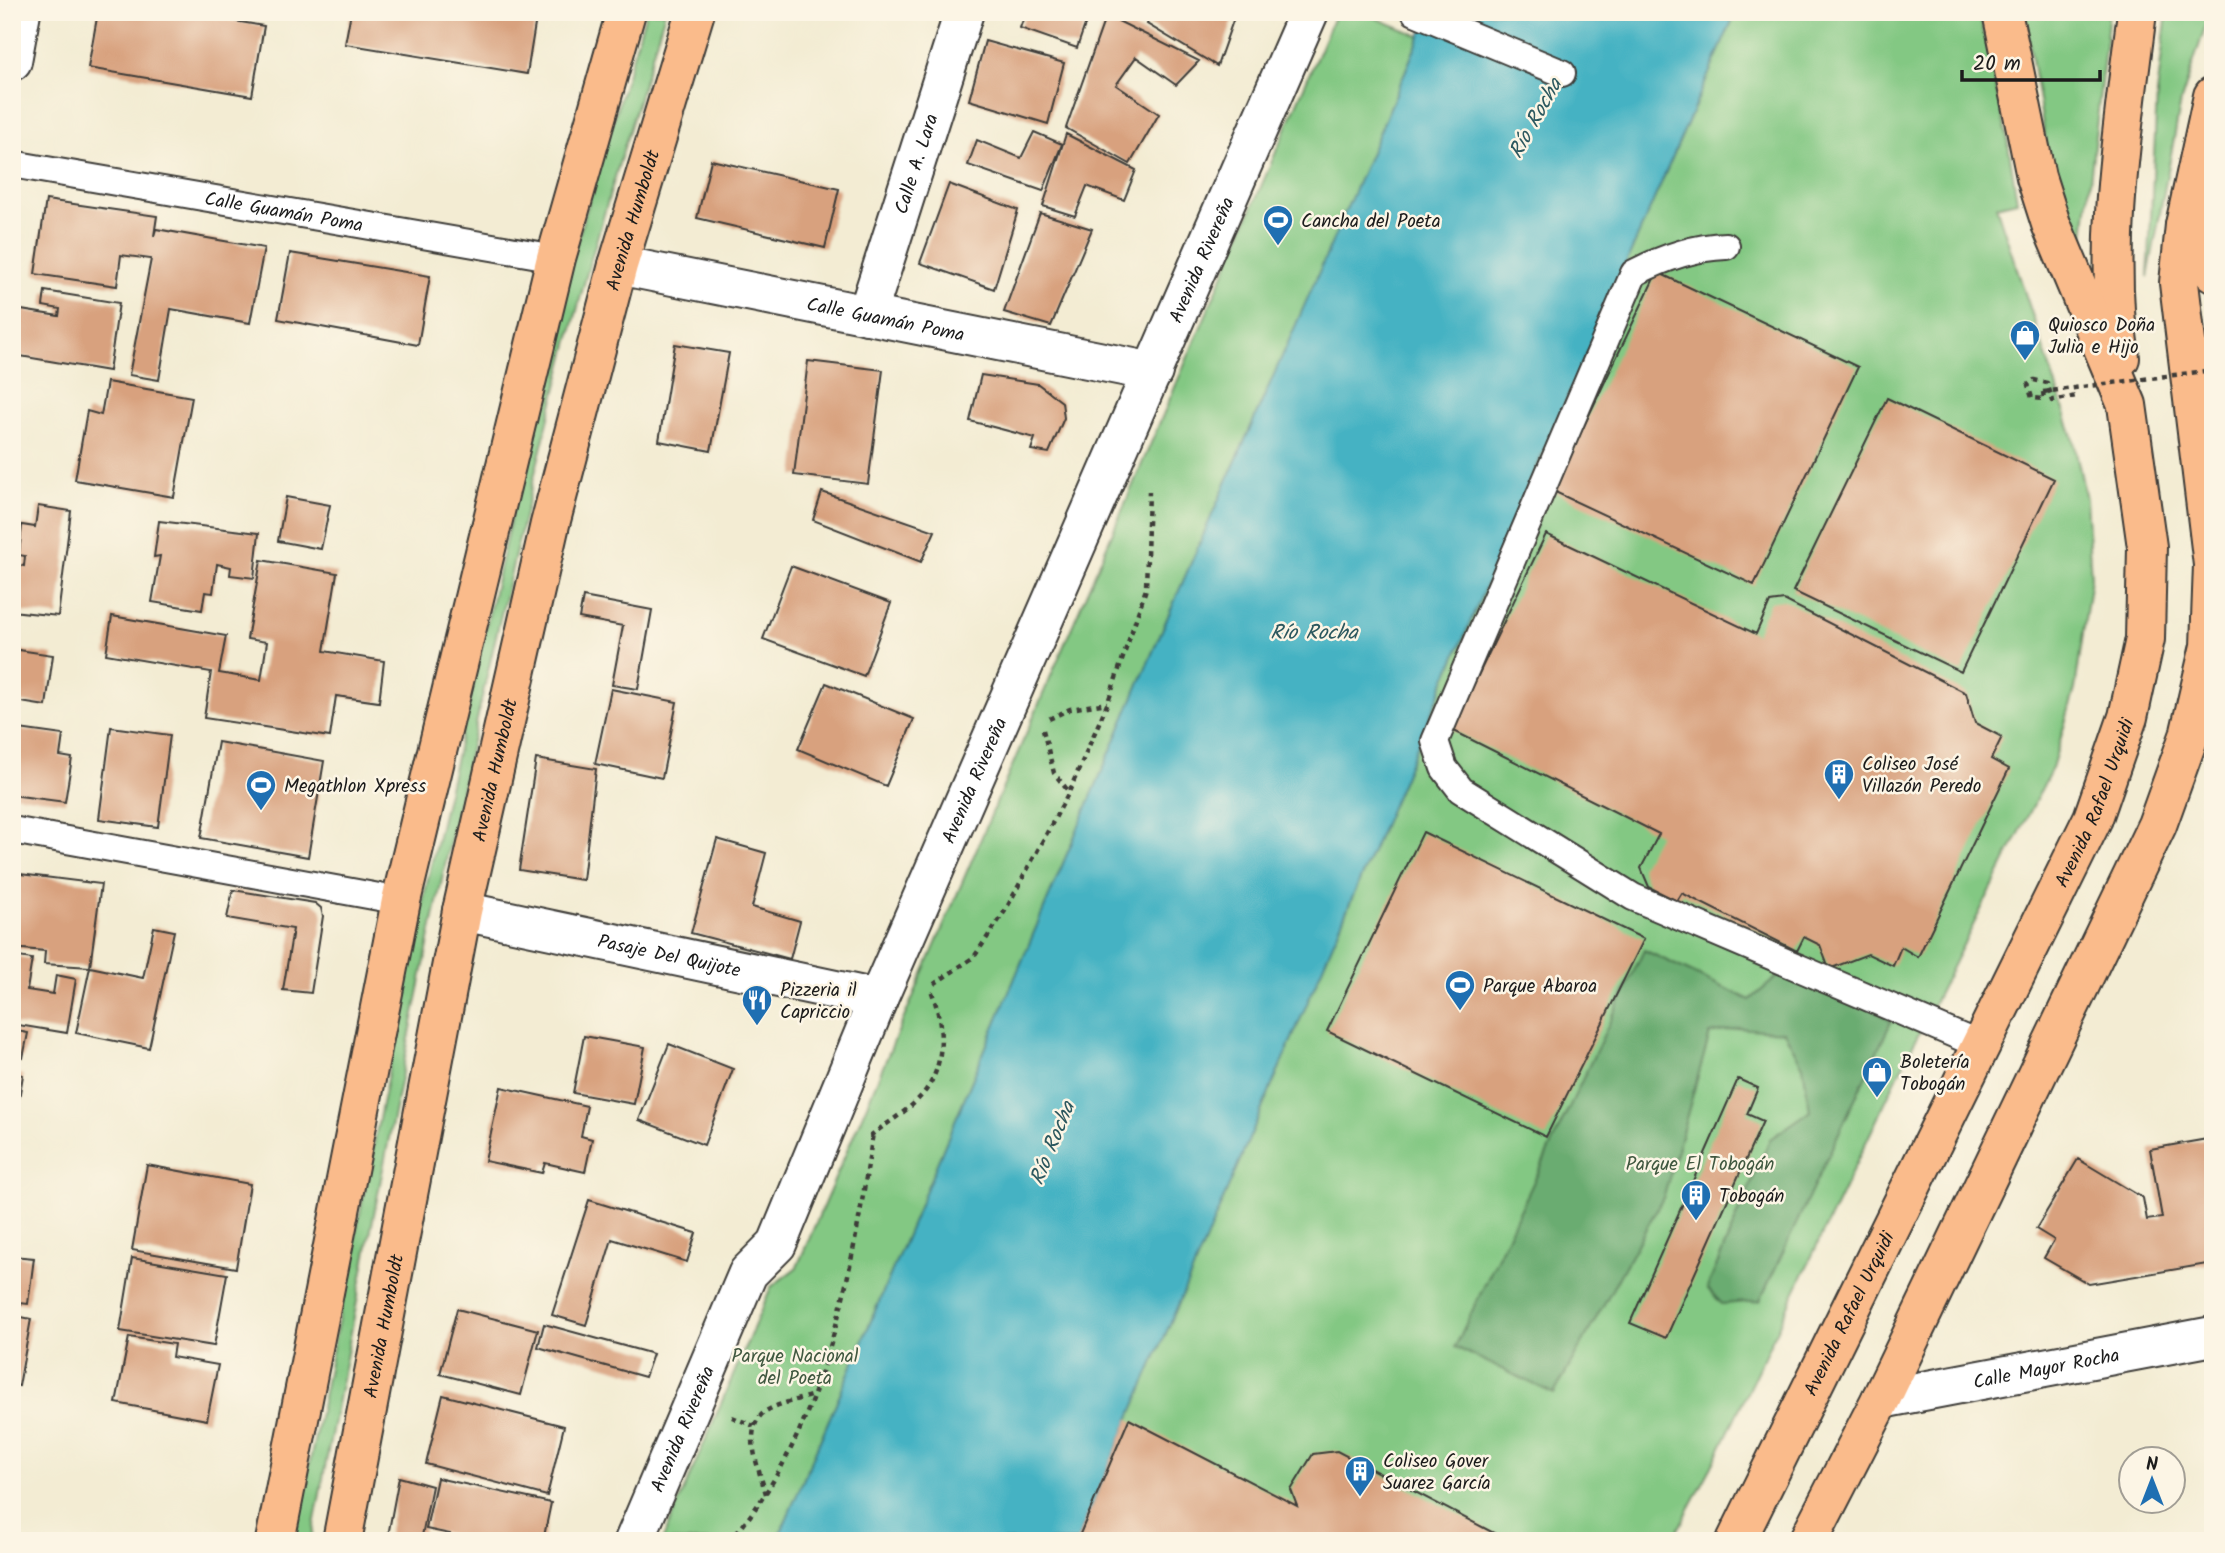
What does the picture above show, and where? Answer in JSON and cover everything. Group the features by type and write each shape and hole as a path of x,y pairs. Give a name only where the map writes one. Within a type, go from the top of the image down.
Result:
{"main road":[{"path":"275,1541 401,901 556,258 626,12"},
{"name":"Avenida Humboldt","path":"342,1541 462,911 550,524 618,265 695,12"},
{"name":"Avenida Rafael Urquidi","path":"1736,1541 2093,818 2128,717 2145,639 2147,547 2127,405 2051,224 2036,177 2002,12"},
{"path":"2127,405 2116,331 2113,269 2119,159 2137,12"},
{"path":"1808,1541 1881,1399 2157,825 2189,736 2210,646 2213,565 2179,283 2185,225 2213,96"},
{"path":"2185,225 2213,272"}],"street":[{"path":"12,61 21,12"},
{"name":"Calle A. Lara","path":"867,315 964,12"},
{"name":"Avenida Rivereña","path":"634,1541 748,1273 777,1244 878,999 1309,12"},
{"name":"Calle Guamán Poma","path":"618,265 1153,372"},
{"name":"Pasaje Del Quijote","path":"462,911 878,999"},
{"name":"Calle Mayor Rocha","path":"1881,1399 2213,1336"}],"lane":[{"path":"1415,12 1562,73"},
{"name":"Calle Guamán Poma","path":"12,164 556,258"},
{"path":"1726,246 1708,246 1660,260 1634,273 1435,741 1444,768 1461,790 1633,897 1982,1046"},
{"path":"12,830 401,901"}],"path":[{"path":"2076,396 2053,401 2047,383 2034,380 2028,385 2032,398 2044,399 2043,392 2213,370"},
{"path":"866,1139 921,1096 933,1079 941,1044 940,1012 929,987 974,957 1005,911 1069,792 1108,702 1146,589 1149,486"},
{"path":"1069,792 1054,773 1042,722 1070,709 1108,702"},
{"path":"730,1541 766,1494 795,1440 813,1395 840,1315 874,1124"},
{"path":"766,1494 754,1449 754,1426 764,1412 813,1395"},
{"path":"725,1414 754,1426"}],"green space":[{"path":"646,12 665,12 584,284 505,596 403,1067 311,1541 294,1541 422,905 566,278"},
{"name":"Parque Nacional del Poeta","path":"1336,12 1361,12 1420,36 1341,224 1150,659 777,1541 662,1541 771,1287 797,1267"},
{"name":"Parque El Tobogán","path":"1736,12 1979,12 2007,137 2017,201 1996,206 2073,437 2086,499 2091,578 2075,689 2052,768 1900,1071 1711,1468 1672,1541 1077,1541 1525,494"},
{"path":"2024,12 2109,12 2081,262 2049,160"},
{"path":"2167,12 2210,12 2181,101 2148,277 2157,94"},
{"path":"1644,950 1750,1000 1789,967 1847,987 1891,1022 1760,1301 1722,1304 1707,1288 1770,1139 1810,1111 1803,1066 1784,1032 1739,1028 1710,1034 1664,1196 1554,1394 1455,1347"}],"water":[{"name":"Río Rocha","path":"1430,12 1736,12 1525,494 1077,1541 777,1541 1150,659"}],"building":[{"path":"98,12 182,12 264,26 252,96 88,68"},
{"path":"351,12 537,12 527,74 345,44"},
{"path":"1026,12 1066,12 1087,19 1077,48 1020,28"},
{"path":"1128,12 1150,12 1147,19"},
{"path":"1152,12 1236,12 1217,66 1147,24"},
{"path":"1106,15 1199,61 1176,85 1136,57 1116,85 1159,114 1130,164 1066,128"},
{"path":"985,41 1064,63 1048,124 969,100"},
{"path":"1034,132 1062,144 1043,191 968,165 977,140 1021,158"},
{"path":"1066,134 1136,170 1124,200 1087,186 1075,216 1043,206"},
{"path":"711,160 839,189 825,248 697,218"},
{"path":"949,184 1018,210 994,289 920,263"},
{"path":"46,200 157,216 154,236 156,229 264,248 250,323 171,309 159,380 129,375 151,259 121,255 117,286 35,274"},
{"path":"1040,213 1092,229 1051,326 1004,312"},
{"path":"290,253 430,276 418,345 278,319"},
{"path":"1657,272 1858,367 1754,585 1553,491"},
{"path":"45,291 119,303 109,371 14,355 21,310 59,316 60,309 43,306"},
{"path":"675,344 729,353 711,451 659,441"},
{"path":"808,361 883,370 868,484 794,475"},
{"path":"981,375 1038,384 1062,402 1064,418 1049,453 1031,450 1035,438 970,421"},
{"path":"107,382 192,397 174,497 75,480 87,411 101,415"},
{"path":"1887,398 2054,479 1961,672 1793,591"},
{"path":"822,492 935,531 921,562 813,520"},
{"path":"286,497 330,505 321,549 278,541"},
{"path":"38,506 71,511 58,616 12,611 12,564 24,566 25,556 19,555 22,525 35,527"},
{"path":"159,521 259,533 254,578 230,575 231,567 217,564 213,593 205,592 202,610 152,602 160,556 154,557"},
{"name":"Coliseo José Villazón Peredo","path":"1546,534 1756,634 1770,602 1784,600 1966,693 1975,723 2002,737 1991,759 2009,769 1918,957 1901,947 1893,966 1868,954 1829,969 1820,945 1804,937 1797,951 1682,893 1677,901 1649,887 1641,868 1659,834 1452,730"},
{"path":"261,560 337,573 324,651 384,661 379,702 336,696 330,737 204,718 211,672 106,654 112,616 226,636 219,673 261,680 267,642 247,639"},
{"path":"791,566 891,603 864,676 763,639"},
{"path":"583,597 652,610 638,689 612,685 623,626 579,618"},
{"path":"12,649 53,655 46,706 15,701 12,709"},
{"path":"826,683 914,719 886,786 798,749"},
{"path":"611,689 677,702 662,778 595,764"},
{"path":"111,727 170,735 158,827 99,819"},
{"path":"12,728 63,735 60,756 72,758 65,802 12,795"},
{"path":"218,742 324,761 308,857 201,838"},
{"path":"536,759 596,769 583,880 519,870"},
{"path":"1423,832 1644,939 1546,1137 1327,1031"},
{"path":"717,839 766,853 752,907 800,921 790,959 691,933"},
{"path":"20,874 101,884 90,967 44,964 45,951 12,948"},
{"path":"233,890 315,903 321,908 323,916 311,993 283,990 293,929 227,918"},
{"path":"154,927 174,931 149,1048 76,1033 90,967 143,978"},
{"path":"12,956 32,959 27,990 53,994 56,975 76,979 67,1033 12,1024"},
{"path":"12,1030 28,1033 23,1058 12,1056"},
{"path":"584,1036 645,1047 634,1104 573,1093"},
{"path":"669,1044 733,1069 704,1145 639,1120"},
{"path":"12,1073 23,1075 19,1099 12,1098"},
{"name":"Tobogán","path":"1738,1079 1758,1088 1747,1114 1763,1121 1666,1338 1630,1323"},
{"path":"501,1087 587,1106 581,1136 592,1139 585,1172 545,1163 542,1173 485,1161"},
{"path":"2213,1138 2213,1263 2089,1284 2044,1258 2054,1240 2036,1229 2078,1159 2143,1198 2147,1220 2162,1218 2150,1149"},
{"path":"147,1165 250,1184 236,1268 132,1250"},
{"path":"589,1200 696,1233 687,1262 612,1239 586,1325 552,1315"},
{"path":"12,1256 34,1258 28,1304 12,1302"},
{"path":"132,1258 227,1274 214,1346 120,1331"},
{"path":"457,1309 538,1330 521,1395 440,1374"},
{"path":"12,1315 31,1319 19,1386 12,1385"},
{"path":"544,1324 653,1354 645,1377 538,1347"},
{"path":"129,1337 174,1344 172,1357 218,1365 207,1420 116,1403"},
{"path":"443,1395 564,1426 547,1496 426,1464"},
{"path":"1129,1419 1297,1506 1291,1490 1313,1454 1337,1451 1509,1541 1077,1541"},
{"path":"399,1477 432,1486 421,1541 387,1541"},
{"path":"437,1478 551,1503 543,1541 449,1541 450,1534 426,1529"}],"place":[{"name":"Cancha del Poeta","path":"1278,247"},
{"name":"Quiosco Doña Julia e Hijo","path":"2025,362"},
{"name":"Coliseo José Villazón Peredo","path":"1839,801"},
{"name":"Megathlon Xpress","path":"261,812"},
{"name":"Parque Abaroa","path":"1460,1012"},
{"name":"Pizzeria il Capriccio","path":"757,1027"},
{"name":"Boletería Tobogán","path":"1877,1099"},
{"name":"Tobogán","path":"1696,1222"},
{"name":"Coliseo Gover Suarez García","path":"1360,1498"}]}
